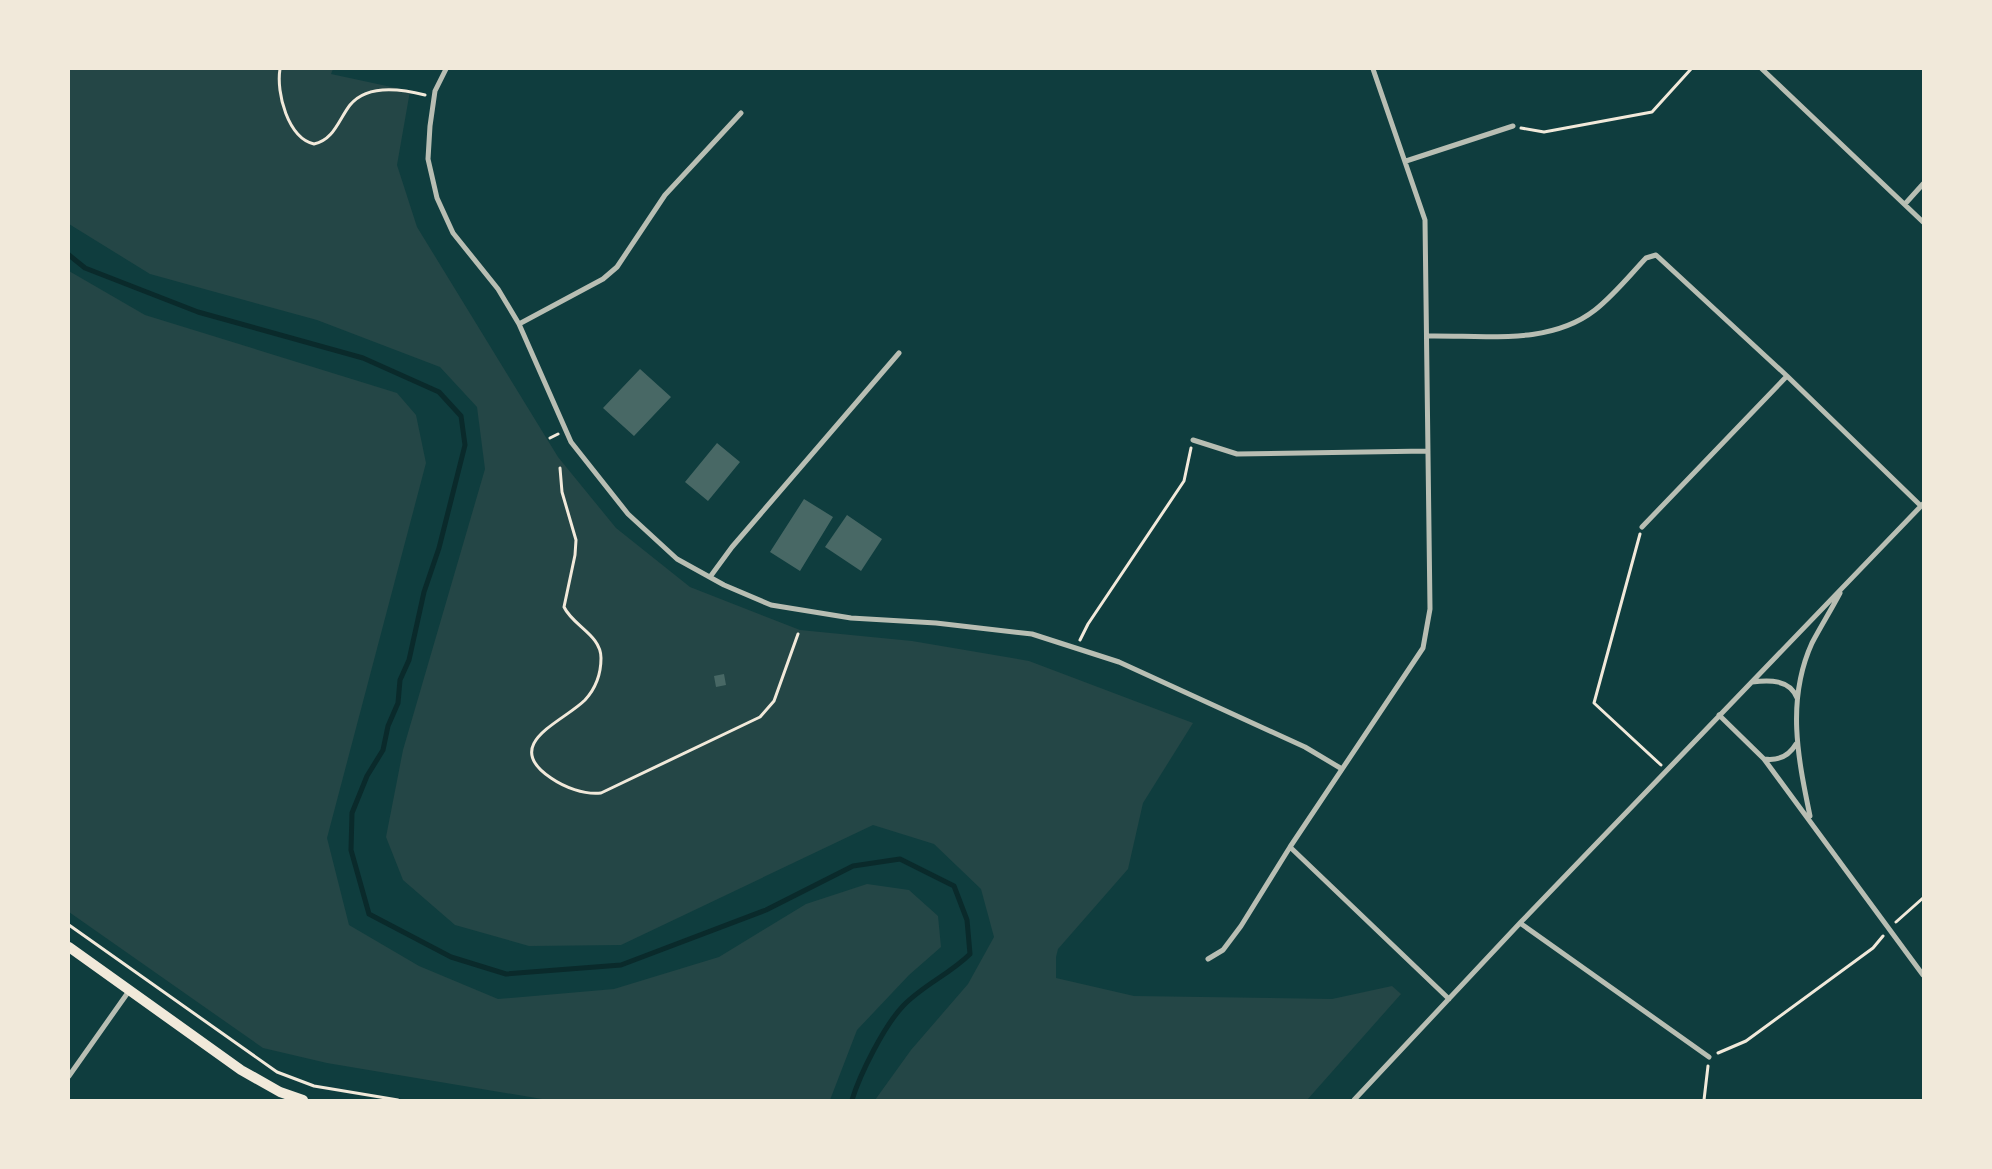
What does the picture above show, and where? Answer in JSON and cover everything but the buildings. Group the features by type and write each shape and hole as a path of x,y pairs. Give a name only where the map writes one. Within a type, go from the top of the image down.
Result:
{"main road":[{"path":"69,947 129,992 247,1074 280,1092 303,1100"}],"street":[{"path":"446,69 433,97 428,159 437,198 453,233 498,289 519,324 571,442 628,514 677,559 710,577 771,605 850,618 936,623 1032,634 1119,662 1296,743 1342,769"},
{"path":"1208,960 1223,950 1240,926 1290,847 1423,648 1430,609 1426,220 1373,69"},
{"path":"1762,69 1923,222"},
{"path":"519,324 603,279 617,267 665,194 741,113"},
{"path":"1406,161 1513,126"},
{"path":"1905,204 1923,184"},
{"path":"1354,1100 1666,770 1922,505 1787,376 1656,255 1646,258 1595,310 1570,326 1537,335 1428,336"},
{"path":"710,577 732,547 898,354"},
{"path":"1642,527 1787,376"},
{"path":"1193,440 1237,454 1427,451"},
{"path":"1810,819 1796,744 1797,699 1803,669 1812,644 1844,586"},
{"path":"1752,682 1771,681 1783,684 1791,690 1797,699"},
{"path":"1719,715 1764,758 1890,928 1923,976"},
{"path":"1764,758 1782,757 1788,754 1796,744"},
{"path":"1290,847 1449,999"},
{"path":"1520,924 1709,1058"},
{"path":"69,1076 129,992"}],"path":[{"path":"280,69 280,90 293,129 301,139 314,144 328,139 351,104 365,94 391,90 433,97"},
{"path":"1513,126 1544,132 1652,112 1691,69"},
{"path":"1076,648 1088,624 1184,480 1193,440"},
{"path":"560,468 562,492 576,540 575,555 564,607 596,641 601,658 599,674 594,688 574,709 543,731 533,746 530,753 532,760 547,775 564,785 587,793 601,793 760,717 774,701 798,634"},
{"path":"1642,527 1594,703 1666,770"},
{"path":"1704,1100 1709,1058 1746,1041 1873,948 1906,911 1923,898"},
{"path":"69,925 260,1062 277,1072 314,1086 398,1100"}],"shaded area":[{"path":"69,69 333,69 331,74 410,91 397,165 417,227 558,457 616,528 690,587 800,630 912,641 1029,661 1193,723 1143,803 1128,869 1058,949 1056,978 1134,996 1332,999 1392,986 1401,994 1307,1100 875,1100 911,1050 968,984 994,937 981,889 934,844 873,825 621,945 529,946 455,925 403,880 386,837 403,750 485,469 477,407 440,367 317,320 150,274 69,224"},
{"path":"69,271 145,315 397,393 416,415 426,463 327,838 349,925 419,966 498,999 614,989 719,957 806,904 867,884 909,890 938,916 941,947 909,975 857,1030 830,1100 548,1100 327,1063 263,1048 69,912"}],"waterway":[{"path":"69,255 85,268 198,312 363,358 439,392 461,416 465,445 439,548 424,592 409,660 400,680 398,703 388,726 383,750 367,776 352,813 351,850 369,914 451,957 506,974 621,965 766,910 853,866 900,859 954,886 967,920 970,954 903,1006 888,1025 873,1051 852,1100"}]}
